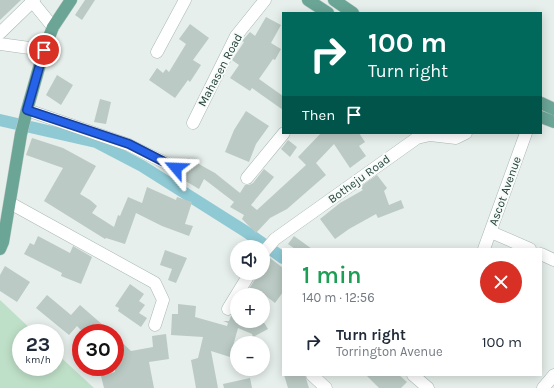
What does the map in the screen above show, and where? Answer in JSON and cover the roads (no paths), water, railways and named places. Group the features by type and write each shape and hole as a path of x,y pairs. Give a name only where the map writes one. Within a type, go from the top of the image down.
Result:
{"main road":[{"path":"1,244 10,203 21,134 44,50 52,27 71,0"},
{"path":"308,0 326,12"},
{"path":"334,0 352,12"},
{"path":"542,103 554,109"}],"street":[{"path":"157,52 184,0"},
{"name":"Mahasen Road","path":"193,123 236,36 265,0"},
{"path":"0,33 33,1 52,27"},
{"path":"0,44 44,50"},
{"path":"27,110 129,144 176,168"},
{"path":"246,178 283,134"},
{"name":"Botheju Road","path":"270,245 275,239 417,138 430,135 456,138 464,134"},
{"name":"Ascot Avenue","path":"484,248 526,134"},
{"path":"10,203 155,283 163,300 155,325"},
{"path":"491,232 528,248"},
{"path":"542,254 554,260"},
{"path":"228,309 246,280"},
{"path":"543,388 554,375"},
{"path":"313,376 326,388"},
{"path":"414,376 428,388"}],"waterway":[{"path":"0,120 96,142 142,166 248,233 282,257"}]}
